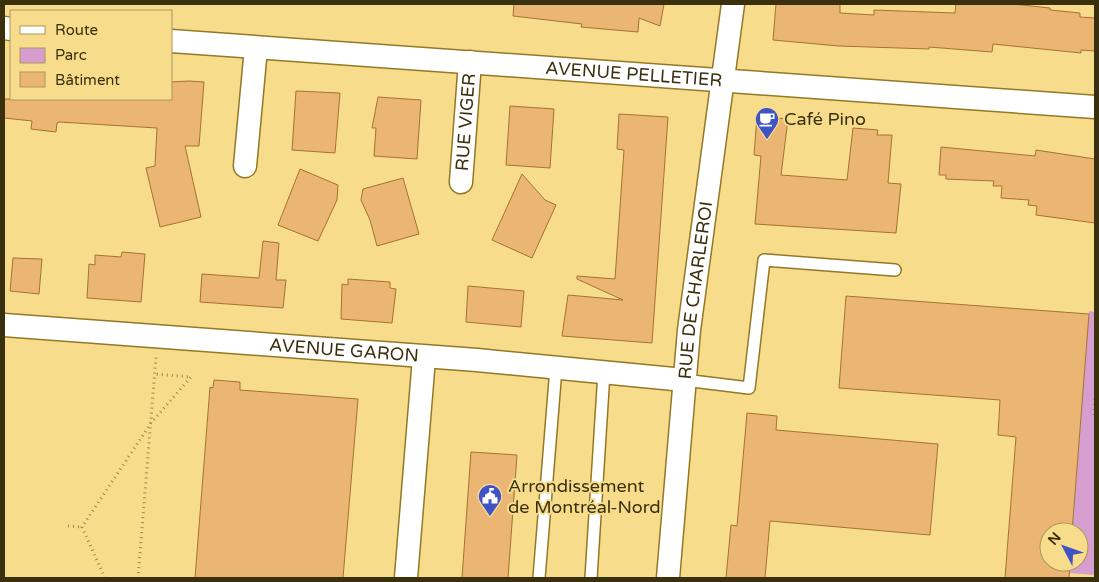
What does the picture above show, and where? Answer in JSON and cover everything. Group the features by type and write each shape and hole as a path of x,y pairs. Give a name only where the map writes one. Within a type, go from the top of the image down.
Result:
{"street":[{"name":"RUE DE CHARLEROI","path":"668,578 684,380 733,4"},
{"name":"AVENUE PELLETIER","path":"172,41 1095,106"},
{"path":"244,166 256,48"},
{"name":"RUE VIGER","path":"461,182 470,62"},
{"name":"AVENUE GARON","path":"4,326 556,368 684,380"},
{"path":"406,578 424,358"}],"lane":[{"path":"684,380 749,388 764,260 895,270"},
{"path":"539,578 556,368"},
{"path":"591,578 604,372"}],"path":[{"path":"138,578 158,337"},
{"path":"82,527 151,422 191,377 154,374"},
{"path":"1094,414 1095,397"},
{"path":"68,526 82,527"},
{"path":"82,527 105,578"}],"green space":[{"path":"1089,311 1095,312 1095,575 1069,573 1089,572 1089,522 1073,522"}],"building":[{"path":"514,4 664,4 660,26 639,18 638,32 581,27 582,24 513,16"},
{"path":"776,4 840,4 840,13 874,15 874,10 955,13 956,4 1013,4 1050,8 1050,10 1080,13 1080,17 1095,18 1095,51 1081,50 1081,53 993,44 992,52 929,47 929,49 839,46 773,40"},
{"path":"172,82 204,82 199,146 185,146 201,217 160,227 146,168 155,166 157,128 59,122 57,123 56,132 31,129 32,121 4,118 4,99 172,100"},
{"path":"296,91 340,93 335,153 292,150"},
{"path":"378,97 421,100 417,159 374,156 376,128 372,128"},
{"path":"510,106 554,109 550,168 506,165"},
{"path":"619,114 668,117 652,343 562,336 568,295 623,300 577,279 577,276 615,279 624,150 617,149"},
{"path":"757,116 788,119 781,175 847,180 853,128 878,130 877,135 892,135 888,183 901,184 896,233 755,224 761,156 754,155"},
{"path":"941,147 1035,156 1036,150 1095,159 1095,223 1036,215 1037,206 1028,205 1029,200 1001,198 1002,186 993,186 994,181 946,179 946,175 939,175"},
{"path":"300,169 338,185 337,200 318,241 278,225"},
{"path":"522,174 545,200 556,205 532,258 492,240"},
{"path":"403,178 419,234 377,246 370,220 361,200 363,189"},
{"path":"263,241 279,243 276,280 286,280 283,308 200,302 202,274 259,278"},
{"path":"122,252 145,254 141,302 87,298 89,264 95,265 95,255 121,257"},
{"path":"13,258 42,259 39,294 10,291"},
{"path":"348,279 390,282 390,288 396,289 392,323 341,319 342,284 348,285"},
{"path":"468,286 524,291 521,327 466,322"},
{"path":"846,296 1089,314 1073,522 1039,522 1039,572 1069,572 1069,578 1005,578 1016,437 998,435 1000,400 839,388"},
{"path":"214,380 240,382 240,390 358,399 343,578 195,578 210,387 213,388"},
{"path":"747,413 777,416 776,430 938,444 930,535 770,521 765,578 726,578 731,525 737,526"},
{"name":"Arrondissement de Montréal-Nord","path":"471,452 517,455 508,578 462,578"}],"place":[{"name":"Café Pino","path":"767,140"},
{"name":"Arrondissement de Montréal-Nord","path":"490,517"}]}
